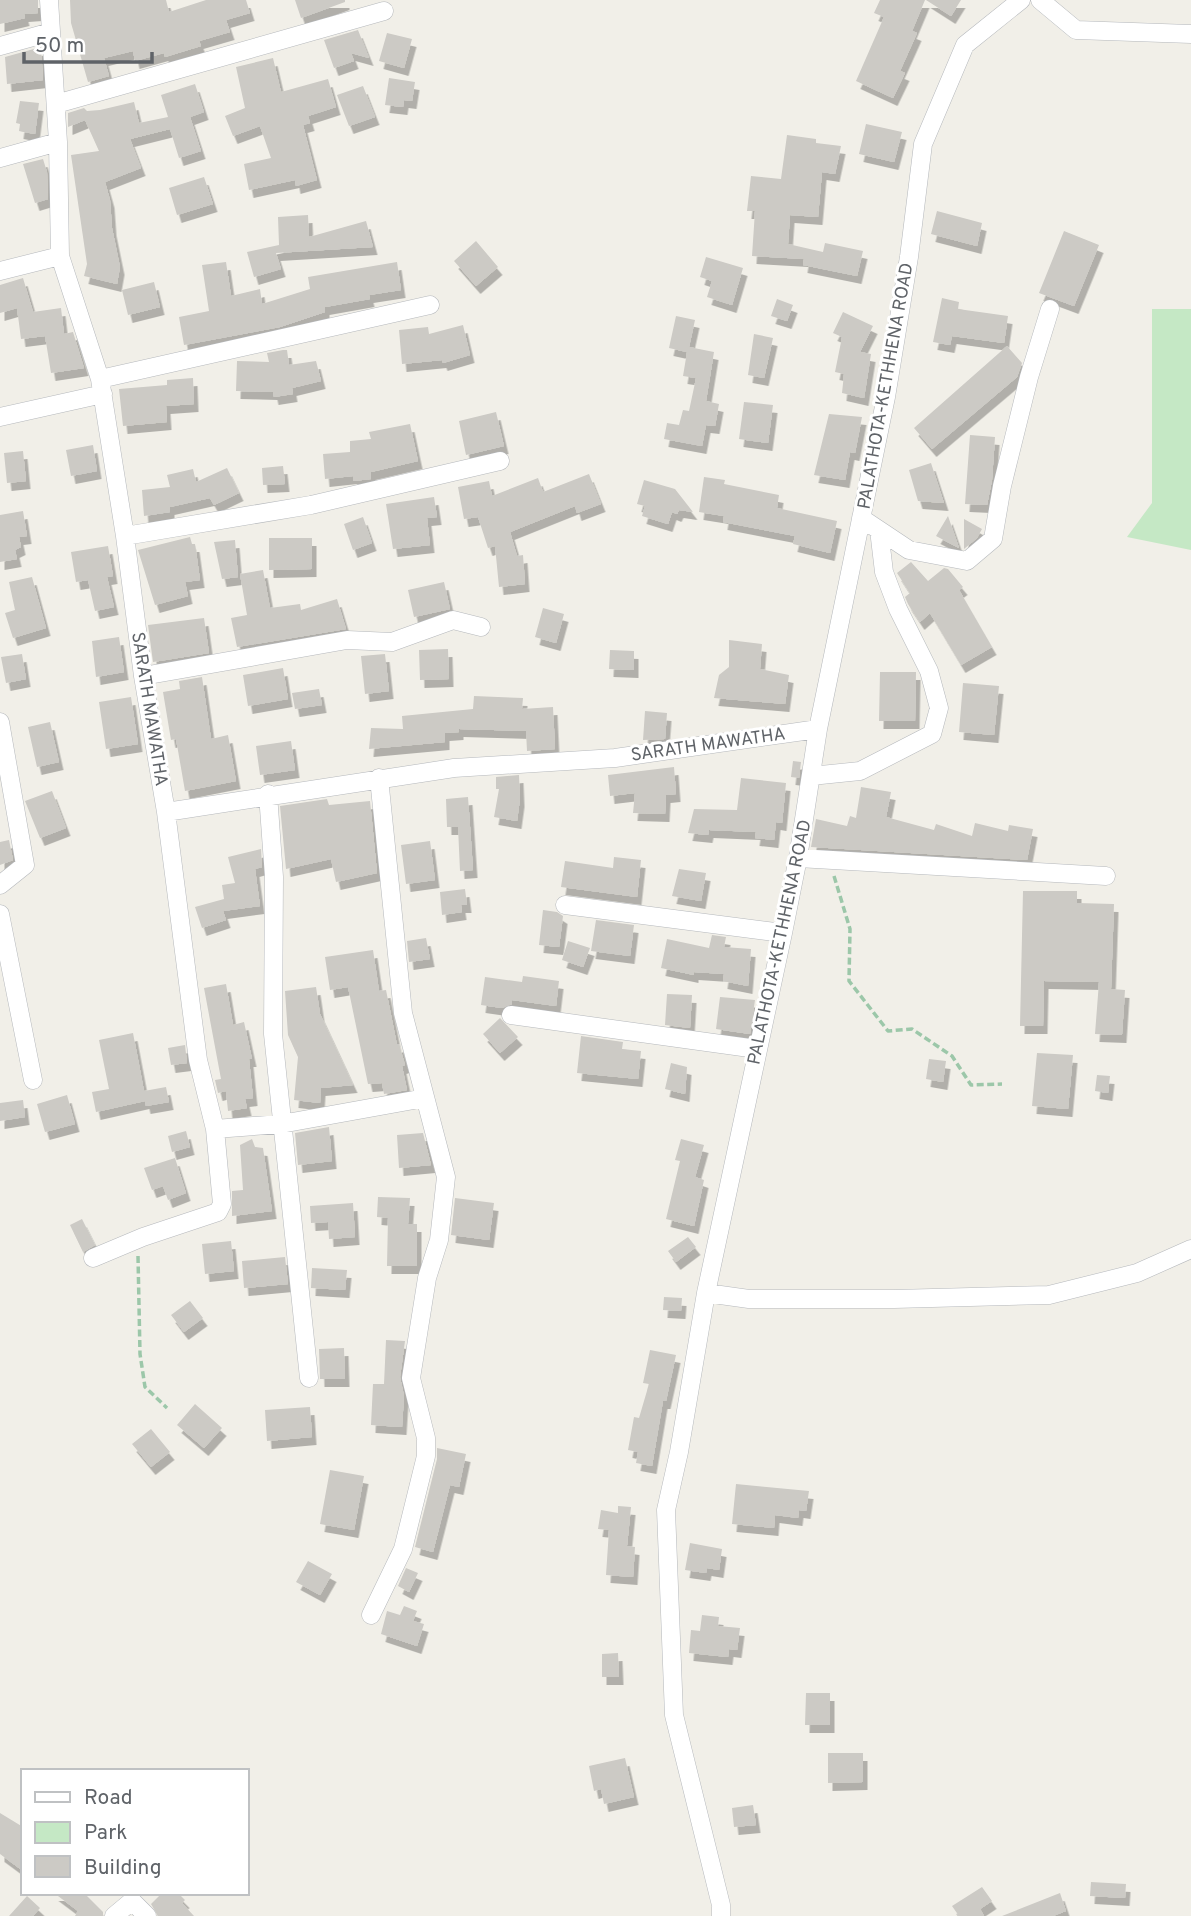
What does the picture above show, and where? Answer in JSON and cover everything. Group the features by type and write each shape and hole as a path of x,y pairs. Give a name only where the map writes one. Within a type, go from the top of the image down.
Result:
{"street":[{"name":"SARATH MAWATHA","path":"49,0 58,142 60,256 101,386 125,537 143,676 166,812 268,794 454,768 615,758 818,729"},
{"name":"PALATHOTA-KETHHENA ROAD","path":"721,1916 721,1905 674,1715 666,1510 679,1452 706,1293 798,858 818,729 897,334 923,144 965,45 1021,0"},
{"path":"1040,0 1076,30 1191,34"},
{"path":"56,104 384,11"},
{"path":"0,46 51,32"},
{"path":"0,158 58,142"},
{"path":"0,271 60,256"},
{"path":"0,417 101,386 430,305"},
{"path":"861,518 909,550 967,561 993,539 1002,486 1028,377 1050,309"},
{"path":"125,537 312,505 500,461"},
{"path":"811,776 860,771 932,734 939,708 929,671 898,609 884,572 879,530"},
{"path":"143,676 347,640 392,642 453,620 481,626"},
{"path":"0,722 25,865 0,885"},
{"path":"370,1615 403,1549 426,1456 426,1438 411,1378 426,1278 439,1240 446,1177 403,1013 379,778"},
{"path":"268,794 274,877 273,1034 309,1378"},
{"path":"93,1258 143,1237 218,1212 222,1204 215,1129 198,1060 166,812"},
{"path":"798,858 1106,876"},
{"path":"565,905 783,933"},
{"path":"0,914 33,1080"},
{"path":"511,1015 757,1049"},
{"path":"215,1129 281,1124 425,1098"},
{"path":"706,1293 749,1299 1049,1295 1137,1273 1191,1249"},
{"path":"114,1916 132,1901 147,1916"}],"path":[{"path":"829,860 850,929 849,981 888,1031 912,1029 952,1056 971,1085 1002,1084"},
{"path":"143,1237 137,1260 140,1354 145,1387 167,1408"}],"green space":[{"path":"1152,309 1191,309 1191,550 1127,537 1152,503"}],"building":[{"path":"0,0 38,0 38,13 24,14 25,18 0,24"},
{"path":"70,0 166,0 169,12 206,0 246,0 250,13 226,20 230,32 199,41 201,46 165,57 164,53 135,61 133,51 104,58 109,76 88,82 71,23"},
{"path":"295,0 345,0 345,2 301,18"},
{"path":"880,0 925,0 912,31 917,33 900,71 905,73 893,98 856,81 884,17 874,13"},
{"path":"926,0 961,0 951,16"},
{"path":"358,30 369,58 351,53 354,61 334,68 324,40"},
{"path":"387,33 412,39 404,68 379,61"},
{"path":"41,47 43,80 7,84 5,57"},
{"path":"273,58 281,92 328,79 336,107 308,116 310,123 303,125 317,180 296,186 295,180 249,190 244,164 271,158 260,126 233,136 225,116 245,108 236,67"},
{"path":"389,78 415,82 412,101 404,100 403,107 385,105"},
{"path":"195,84 204,112 190,117 201,151 179,158 170,129 130,139 141,168 105,182 120,267 117,284 84,276 87,264 71,155 99,151 85,120 68,127 68,113 84,108 87,111 100,110 134,102 139,123 168,117 161,95"},
{"path":"363,86 375,117 349,126 337,95"},
{"path":"20,101 39,103 35,134 19,131 20,124 16,123"},
{"path":"866,124 902,132 894,162 859,154"},
{"path":"787,135 841,146 835,174 822,172 818,217 790,215 788,244 823,252 825,243 863,251 857,276 803,265 804,259 752,256 755,211 747,211 751,176 781,179"},
{"path":"43,159 47,172 48,199 35,203 23,164"},
{"path":"204,177 213,204 177,215 169,188"},
{"path":"937,211 982,223 977,246 931,234"},
{"path":"308,215 309,237 366,221 373,247 276,253 281,269 254,277 247,252 279,245 278,217"},
{"path":"1064,231 1099,245 1074,306 1039,293"},
{"path":"476,241 498,267 476,286 454,261"},
{"path":"706,257 743,268 732,305 707,297 712,281 700,277"},
{"path":"226,262 231,296 260,289 262,304 310,289 308,277 397,262 401,290 369,295 370,299 325,307 325,312 280,327 184,345 179,317 209,311 202,265"},
{"path":"23,278 33,312 61,308 64,334 73,332 84,368 51,373 45,336 21,339 17,308 0,313 0,285"},
{"path":"154,282 160,307 128,315 122,290"},
{"path":"942,298 959,302 958,309 1008,316 1004,343 952,336 950,345 933,342"},
{"path":"777,299 793,305 787,321 771,316"},
{"path":"843,312 873,326 860,352 871,354 864,398 842,393 844,374 835,372 842,337 833,333"},
{"path":"676,316 695,320 689,347 714,352 706,401 719,404 715,426 706,425 702,446 664,439 667,423 679,425 683,410 689,411 696,378 683,376 687,352 669,348"},
{"path":"463,325 470,355 443,363 442,360 402,364 399,330 428,327 429,334"},
{"path":"754,334 773,338 764,378 748,375"},
{"path":"1007,346 1022,363 1017,377 932,449 914,428"},
{"path":"287,350 289,365 316,361 321,381 292,388 293,394 274,397 273,392 236,391 237,361 269,362 267,353"},
{"path":"193,378 194,404 166,406 167,422 123,426 119,389 167,385 167,380"},
{"path":"744,402 773,405 768,443 739,439"},
{"path":"496,412 504,446 466,455 459,421"},
{"path":"829,414 862,417 855,453 850,452 845,480 814,475"},
{"path":"410,424 418,461 371,472 371,479 353,481 353,476 325,479 323,454 350,452 350,441 371,439 369,432"},
{"path":"970,435 995,437 987,505 965,504"},
{"path":"93,445 97,471 71,476 66,450"},
{"path":"23,451 26,481 7,483 4,453"},
{"path":"931,463 944,503 918,501 909,470"},
{"path":"283,466 285,484 263,485 262,468"},
{"path":"227,468 239,493 214,505 210,498 170,507 170,512 144,516 142,490 170,487 167,475 193,469 196,482"},
{"path":"589,474 601,504 577,513 575,506 510,532 517,556 523,555 525,584 499,587 495,546 488,548 478,517 464,519 458,487 489,481 492,496 538,478 543,492"},
{"path":"704,477 725,480 724,484 779,495 777,508 837,521 830,553 793,544 795,536 723,522 724,516 699,512"},
{"path":"644,480 675,489 693,512 672,512 668,524 642,516 645,506 637,504"},
{"path":"434,497 437,517 427,518 430,545 393,549 386,504"},
{"path":"23,511 27,536 19,537 21,547 15,550 17,559 0,562 0,515"},
{"path":"948,516 959,548 936,536"},
{"path":"363,517 372,543 353,550 344,524"},
{"path":"964,519 982,529 977,538 964,549"},
{"path":"190,537 192,544 195,544 200,580 185,582 188,596 155,605 138,550"},
{"path":"269,538 312,538 312,569 269,570"},
{"path":"235,540 238,577 222,579 214,542"},
{"path":"108,546 113,576 107,577 114,607 95,611 88,580 76,582 71,552"},
{"path":"911,562 928,581 944,568 948,569 963,587 959,590 992,647 961,665 930,613 920,622 905,597 910,593 897,573"},
{"path":"263,570 270,608 300,604 301,610 337,599 346,629 237,647 231,618 247,615 240,574"},
{"path":"32,577 46,628 13,638 5,613 15,610 9,582"},
{"path":"444,582 450,609 414,617 408,590"},
{"path":"543,608 564,614 556,643 535,637"},
{"path":"204,618 209,653 153,662 148,625"},
{"path":"119,637 124,672 96,677 92,641"},
{"path":"729,640 762,644 760,669 789,675 785,704 714,698 719,675 729,667"},
{"path":"448,649 449,679 420,680 419,650"},
{"path":"610,650 634,651 634,670 609,669"},
{"path":"22,654 26,679 6,683 1,657"},
{"path":"385,654 389,691 365,694 361,656"},
{"path":"283,668 288,699 248,706 243,675"},
{"path":"880,672 916,672 915,721 879,721"},
{"path":"202,677 211,739 228,735 236,781 185,791 176,739 171,740 163,692 180,689 179,681"},
{"path":"963,683 999,686 994,735 959,732"},
{"path":"319,689 322,705 295,709 292,693"},
{"path":"474,696 523,698 522,709 553,707 555,749 527,751 526,731 459,729 459,732 445,733 445,742 369,749 371,728 403,729 402,716 473,709"},
{"path":"131,697 138,744 106,749 99,702"},
{"path":"645,711 667,713 665,739 643,740"},
{"path":"50,722 59,762 37,767 28,727"},
{"path":"291,741 295,770 260,775 256,746"},
{"path":"793,761 801,762 799,778 791,777"},
{"path":"674,767 676,794 666,795 665,814 633,813 635,793 610,796 608,775"},
{"path":"519,775 517,821 494,817 499,789 496,789 496,777"},
{"path":"741,778 786,783 782,823 776,822 774,840 755,838 756,832 709,830 708,835 688,833 694,809 737,810"},
{"path":"861,787 891,792 886,817 934,830 936,824 972,836 975,823 1008,831 1009,825 1033,829 1027,860 811,847 816,819 847,826 850,816 856,818"},
{"path":"52,791 66,828 40,838 25,801"},
{"path":"468,797 473,870 460,871 458,827 447,827 446,799"},
{"path":"327,799 329,805 370,801 377,873 336,882 331,859 286,869 280,806"},
{"path":"9,840 13,860 0,865 0,842"},
{"path":"430,841 435,880 406,884 401,845"},
{"path":"261,849 262,867 255,869 260,906 223,911 226,920 202,928 195,907 224,899 222,885 235,883 228,857"},
{"path":"614,857 641,860 637,897 561,887 565,861 613,868"},
{"path":"679,869 706,873 701,901 672,896"},
{"path":"465,889 467,905 461,905 462,912 442,915 440,892"},
{"path":"1023,891 1077,891 1077,903 1114,904 1111,989 1125,990 1122,1035 1095,1034 1099,982 1044,981 1043,1026 1020,1026"},
{"path":"543,910 557,912 563,916 559,947 539,945"},
{"path":"596,920 634,925 630,956 591,951"},
{"path":"712,935 726,937 724,947 751,949 748,986 723,981 724,974 694,972 694,975 661,968 667,939 709,948"},
{"path":"426,938 430,959 409,962 407,941"},
{"path":"568,941 590,948 583,967 562,960"},
{"path":"373,950 379,991 386,990 397,1045 399,1044 405,1065 402,1066 407,1090 384,1094 382,1083 368,1084 348,987 330,990 325,957"},
{"path":"523,976 559,981 556,1006 512,1000 512,1004 502,1008 481,1005 485,977 522,982"},
{"path":"226,984 233,1025 244,1022 252,1059 249,1059 253,1098 245,1099 247,1108 228,1111 226,1091 218,1093 215,1080 221,1079 204,988"},
{"path":"316,987 320,1014 353,1085 321,1088 320,1103 294,1100 298,1057 288,1035 285,991"},
{"path":"667,994 692,995 690,1028 665,1025"},
{"path":"720,997 755,1000 750,1034 716,1029"},
{"path":"500,1018 518,1037 500,1053 483,1034"},
{"path":"133,1033 144,1091 166,1087 169,1102 146,1106 145,1101 96,1112 92,1092 109,1089 99,1040"},
{"path":"581,1036 623,1042 622,1049 641,1051 638,1079 577,1073"},
{"path":"185,1045 187,1063 171,1065 168,1048"},
{"path":"1037,1053 1073,1055 1068,1109 1032,1106"},
{"path":"929,1059 946,1061 943,1082 926,1079"},
{"path":"671,1063 687,1067 685,1094 665,1089"},
{"path":"1097,1075 1110,1076 1108,1093 1095,1091"},
{"path":"67,1095 75,1124 45,1132 37,1104"},
{"path":"23,1100 25,1117 0,1121 0,1103"},
{"path":"329,1127 332,1161 298,1165 295,1133"},
{"path":"186,1131 190,1147 172,1152 168,1136"},
{"path":"423,1133 431,1165 399,1168 397,1135"},
{"path":"252,1139 255,1147 263,1148 272,1211 232,1216 232,1191 243,1190 240,1145"},
{"path":"681,1139 704,1145 695,1177 704,1180 694,1226 666,1219 680,1161 675,1160"},
{"path":"175,1158 186,1193 168,1200 163,1186 152,1190 144,1168"},
{"path":"378,1197 410,1198 408,1224 417,1224 417,1266 387,1266 388,1218 377,1217"},
{"path":"455,1198 494,1203 489,1240 451,1235"},
{"path":"353,1203 355,1237 329,1239 328,1222 311,1223 310,1206"},
{"path":"82,1219 95,1245 83,1252 70,1225"},
{"path":"688,1237 696,1247 676,1262 668,1251"},
{"path":"231,1241 234,1271 205,1274 202,1244"},
{"path":"285,1257 288,1284 244,1288 242,1261"},
{"path":"312,1268 347,1270 345,1290 311,1288"},
{"path":"664,1297 682,1298 681,1311 663,1310"},
{"path":"190,1301 203,1318 184,1332 171,1315"},
{"path":"386,1340 405,1341 400,1377 404,1396 402,1427 371,1425 373,1384 384,1384"},
{"path":"344,1348 345,1379 320,1379 319,1349"},
{"path":"650,1350 676,1355 666,1401 663,1401 652,1466 636,1463 638,1452 628,1450 634,1417 639,1418 649,1384 643,1383"},
{"path":"195,1404 222,1428 204,1448 177,1425"},
{"path":"310,1407 312,1437 267,1441 265,1410"},
{"path":"151,1429 170,1452 151,1467 132,1444"},
{"path":"437,1448 466,1454 459,1487 450,1485 433,1552 415,1547 437,1459"},
{"path":"330,1470 364,1476 354,1530 320,1524"},
{"path":"736,1484 809,1491 806,1511 799,1510 798,1518 775,1515 774,1528 732,1524"},
{"path":"618,1506 631,1507 627,1546 635,1547 633,1577 606,1575 609,1530 598,1529 601,1510 618,1513"},
{"path":"690,1543 722,1549 719,1570 707,1568 706,1573 685,1570"},
{"path":"308,1561 332,1574 320,1595 296,1582"},
{"path":"406,1568 418,1573 409,1592 398,1586"},
{"path":"404,1606 417,1611 413,1621 424,1624 417,1646 381,1634 387,1611 400,1615"},
{"path":"702,1615 719,1617 718,1626 740,1628 737,1650 729,1649 728,1657 689,1653 691,1630 700,1631"},
{"path":"618,1653 619,1677 602,1677 602,1654"},
{"path":"806,1693 830,1693 830,1725 805,1725"},
{"path":"828,1753 863,1753 863,1782 828,1783"},
{"path":"625,1758 634,1797 604,1804 601,1789 594,1791 589,1766"},
{"path":"753,1805 756,1825 734,1827 732,1808"},
{"path":"0,1813 21,1826 21,1870 0,1854"},
{"path":"1091,1882 1126,1884 1125,1898 1090,1896"},
{"path":"982,1887 992,1901 980,1909 984,1916 959,1916 952,1906"},
{"path":"1060,1893 1066,1911 1053,1916 1002,1916"},
{"path":"57,1895 86,1895 103,1912 103,1916 75,1916 78,1911"},
{"path":"160,1895 180,1895 185,1900 182,1903 194,1916 158,1916 151,1904"},
{"path":"27,1896 40,1908 33,1916 9,1916"}]}
